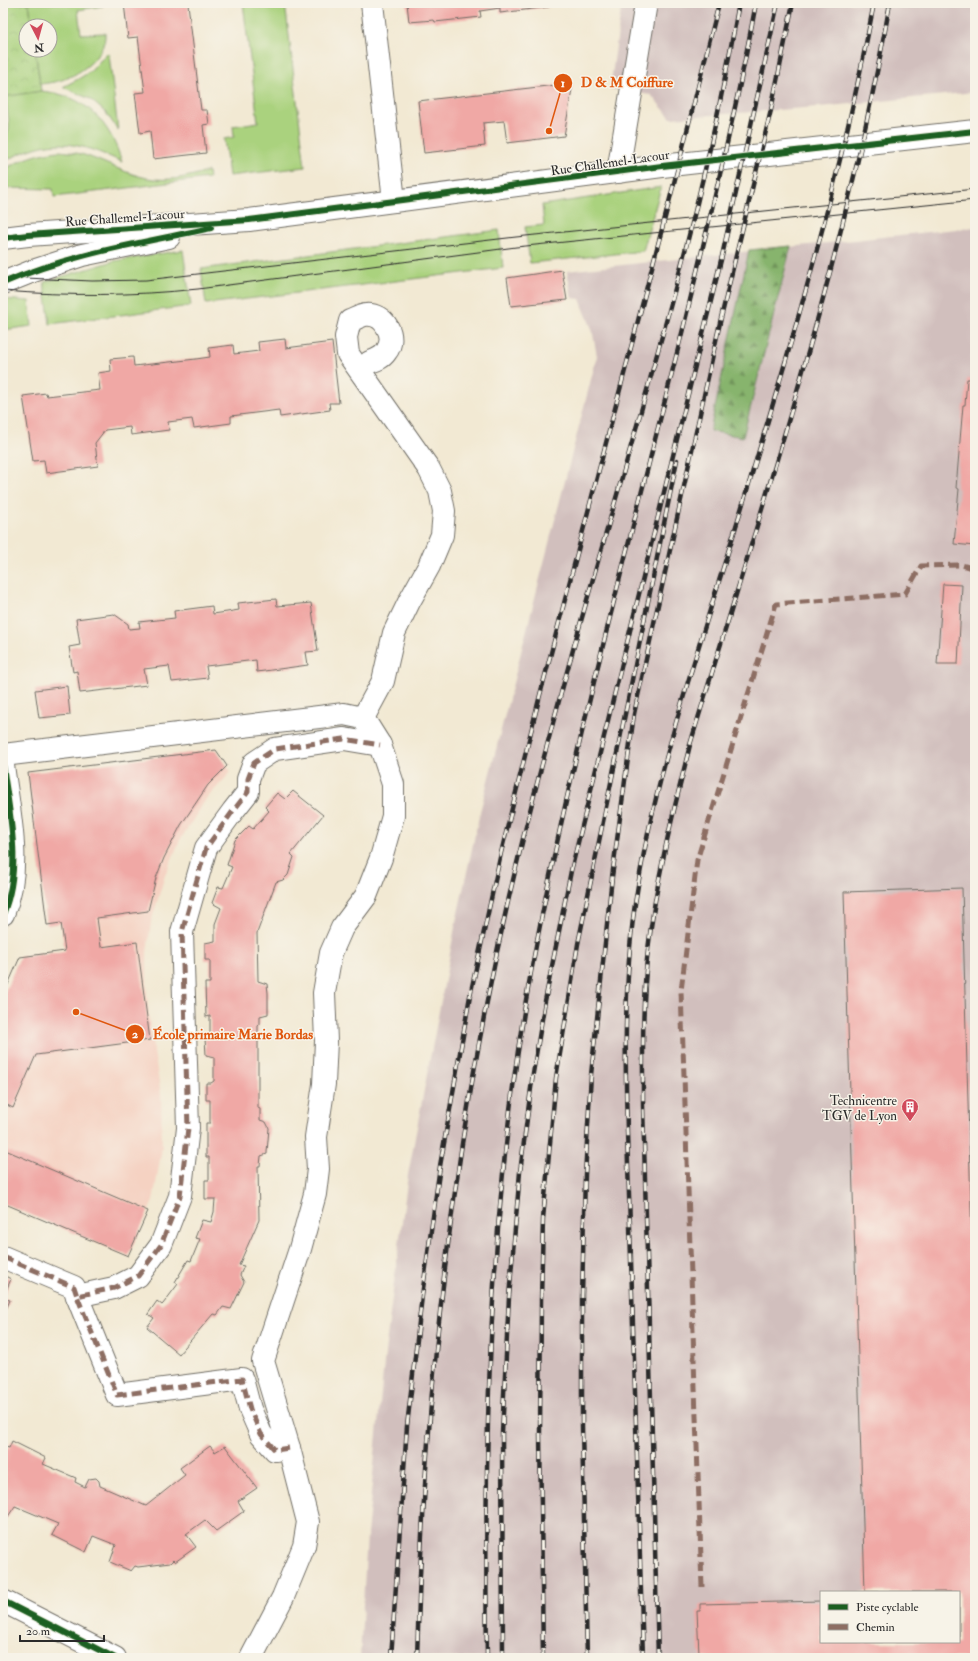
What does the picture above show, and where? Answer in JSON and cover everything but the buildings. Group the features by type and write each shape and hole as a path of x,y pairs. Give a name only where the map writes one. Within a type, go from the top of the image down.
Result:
{"street":[{"path":"372,3 394,202"},
{"path":"618,172 646,3"},
{"name":"Rue Challemel-Lacour","path":"3,238 248,220 618,172 975,131"},
{"name":"Rue Challemel-Lacour","path":"3,283 33,271 82,255 248,220"},
{"path":"363,718 382,680 394,633 408,602 430,566 442,536 444,511 440,491 429,469 348,354 346,337 350,321 365,315 380,318 387,325 390,340 387,352 379,359 370,362"},
{"path":"3,755 344,714 363,718 380,745 393,784 393,816 382,858 366,896 342,928 330,953 324,993 326,1041 324,1084 316,1137 318,1169 315,1194 300,1249 263,1361 289,1448 308,1522 304,1546 283,1597 251,1658"},
{"path":"77,1296 114,1288 138,1276 161,1245 180,1196 188,1128 182,932 206,848 248,792 248,779 254,763 275,749 344,739 380,745"},
{"path":"3,765 14,862 11,888 4,911"},
{"path":"3,1257 74,1287 117,1395 242,1379 250,1409 261,1434 275,1450 289,1448"},
{"path":"3,1601 115,1658"}],"shaded area":[{"path":"622,3 975,3 975,92 830,106 671,118 651,95 610,89"},
{"path":"975,227 975,1658 360,1658 367,1535 385,1353 408,1175 455,927 480,812 597,356 592,329 580,299 572,298 567,271"},
{"path":"216,750 231,772 206,799 180,840 165,875 151,922 147,952 147,995 150,1028 161,1094 162,1148 153,1201 128,1256 3,1203 3,996 20,957 65,951 61,923 47,925 28,773"}],"green space":[{"path":"3,3 29,3 31,18 18,18 18,58 36,58 41,91 3,97"},
{"path":"29,3 102,3 103,6 78,10 81,34 105,33 105,40 98,54 80,71 64,79 40,84 36,58 58,58 58,18 31,18"},
{"path":"243,3 285,3 305,167 229,176 224,139 234,137 233,126 258,122"},
{"path":"107,53 109,55 118,130 106,113 90,99 63,87 91,71"},
{"path":"41,91 71,98 83,104 94,113 110,134 117,147 122,162 90,149 76,145 62,144 35,148 3,162 3,146 9,129 5,96"},
{"path":"59,151 86,156 147,178 171,179 186,177 208,171 209,178 54,197 53,189 3,188 3,170 30,157"},
{"path":"661,187 643,251 530,263 525,227 544,225 542,205"},
{"path":"499,230 503,268 206,304 201,269"},
{"path":"791,246 743,437 710,431 749,250"},
{"path":"183,250 191,306 50,324 44,282 114,261"},
{"path":"3,299 29,301 32,326 3,330"}],"tram line":[{"path":"3,277 92,281 146,280 516,237 975,189"},
{"path":"3,291 52,294 100,294 149,293 198,289 516,247 975,200"}],"railway":[{"path":"391,1658 407,1426 422,1296 440,1166 470,996 501,853 540,695 673,187 719,3"},
{"path":"417,1658 427,1456 435,1356 446,1256 460,1156 496,957 518,859 549,739 689,235 717,118 739,3"},
{"path":"487,1658 486,1576 488,1411 492,1328 504,1164 526,1000 542,915 579,746 684,325 731,124 756,3"},
{"path":"503,1658 502,1433 509,1297 520,1172 533,1073 545,1001 571,871 722,256 778,3"},
{"path":"587,1658 582,1427 582,1296 585,1175 591,1075 612,877 634,714 721,318 771,110 793,3"},
{"path":"643,1658 627,1146 626,1065 627,983 635,904 653,810 677,718 773,404 829,205 874,3"},
{"path":"658,1658 643,1105 644,1008 646,969 651,924 677,796 690,745 774,469 827,284 851,191 872,97 890,3"},
{"path":"543,1658 540,1433 541,1300 543,1219 556,1078 578,944 677,460"}],"marked path":[{"path":"702,1587 681,991 697,860 776,604 905,594 921,566 962,565 975,569"},
{"path":"289,1448 275,1450 261,1434 250,1409 242,1379 117,1395 77,1296 114,1288 138,1276 161,1245 180,1196 188,1128 182,932 206,848 248,792 248,779 254,763 275,749 344,739 380,745"},
{"path":"3,1257 74,1287 77,1296"}],"cycle path":[{"path":"3,238 249,220 662,166 975,131"},
{"path":"3,283 54,264 79,257 132,244 211,228"},
{"path":"3,765 13,840 12,878 9,896 3,914"},
{"path":"3,1601 115,1658"}],"place":[{"name":"D & M Coiffure","path":"549,131"},
{"name":"École primaire Marie Bordas","path":"76,1012"},
{"name":"Technicentre TGV de Lyon","path":"910,1122"}]}
